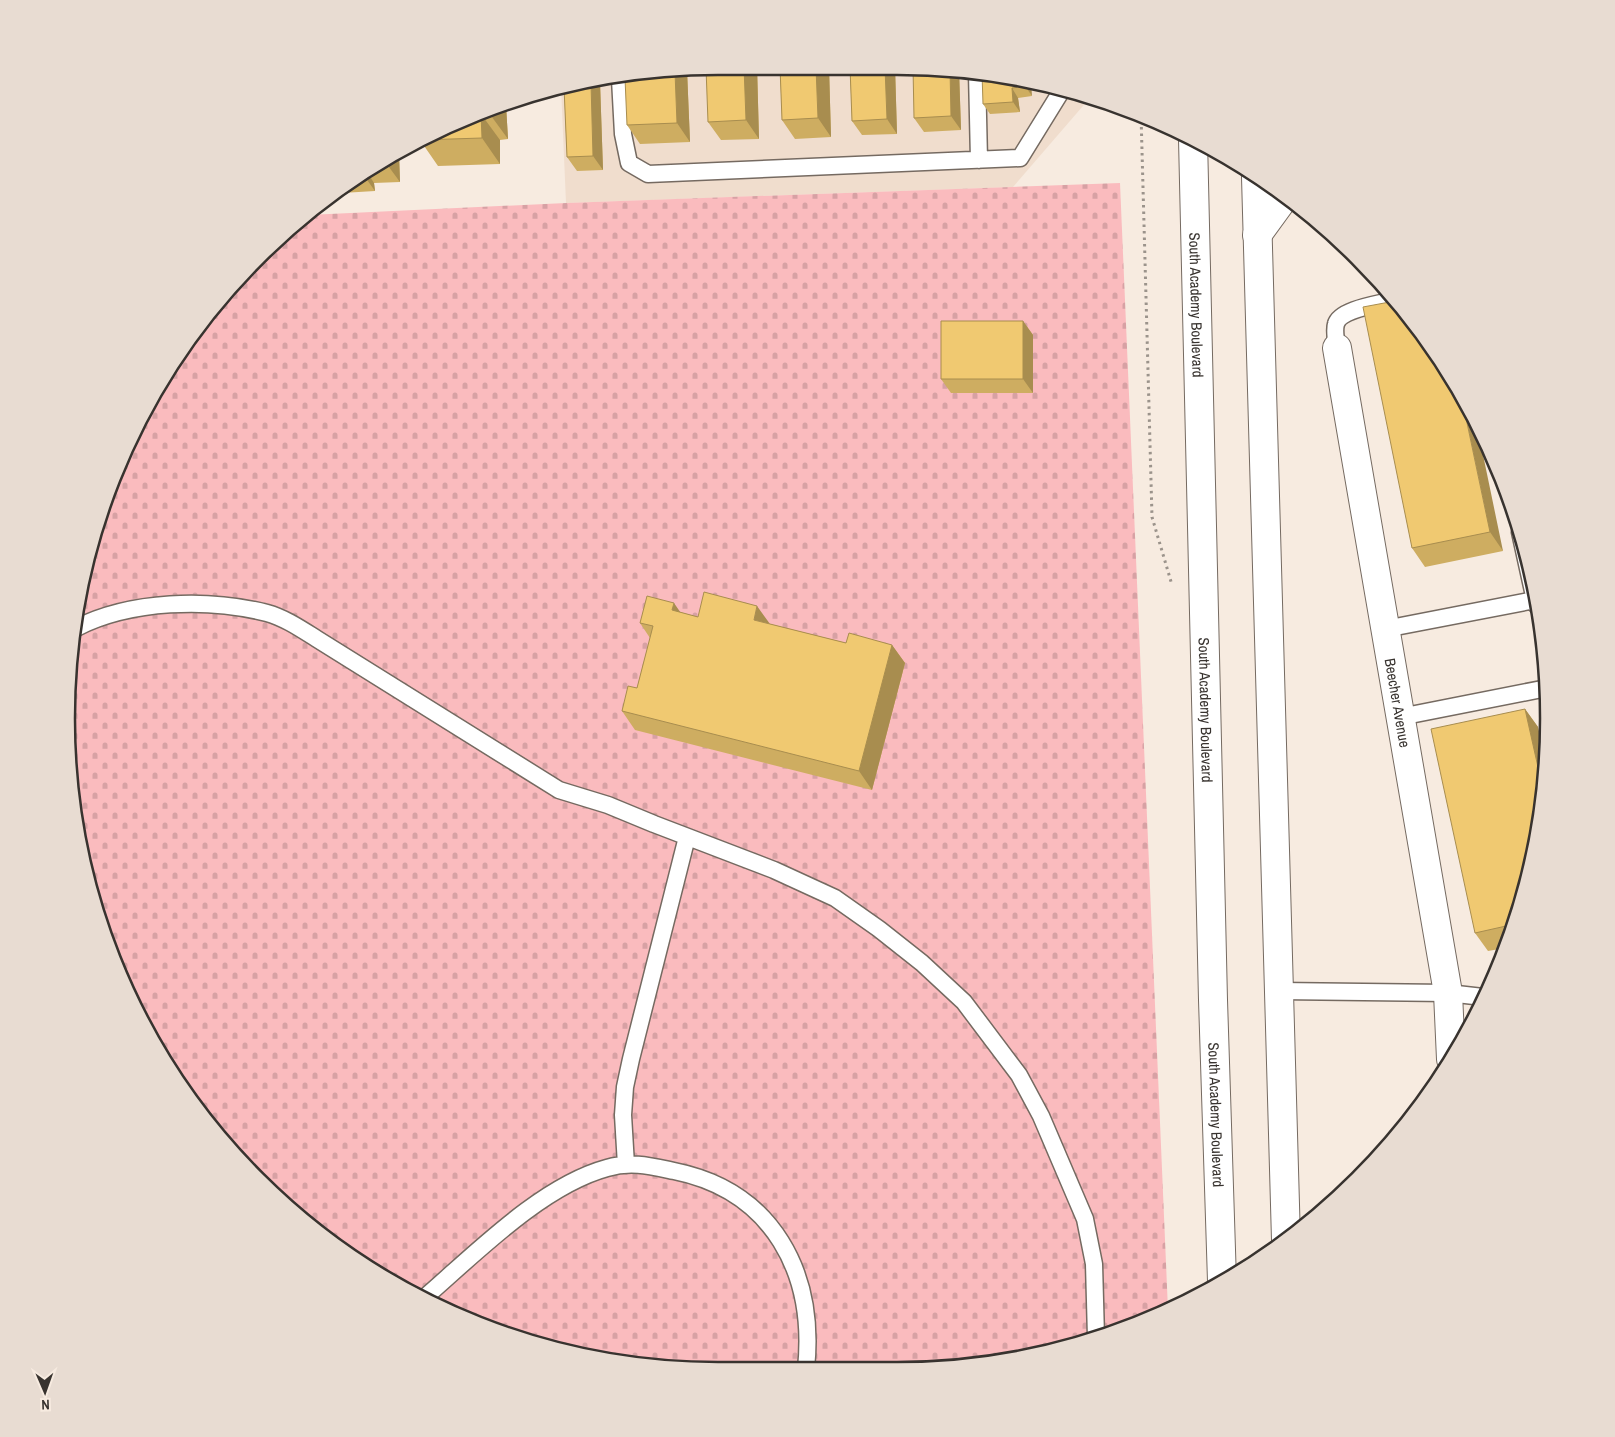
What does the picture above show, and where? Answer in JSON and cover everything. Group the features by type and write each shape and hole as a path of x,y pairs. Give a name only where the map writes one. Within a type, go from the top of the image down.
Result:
{"main road":[{"name":"South Academy Boulevard","path":"1193,148 1213,1000 1222,1274"},
{"path":"1256,185 1286,1231"},
{"path":"1257,236 1281,203"},
{"name":"Beecher Avenue","path":"1337,348 1448,993 1450,1046"}],"lane":[{"path":"977,81 980,160"},
{"path":"620,83 623,134 628,163 648,174 1020,158 1058,96"},
{"path":"1337,348 1335,324 1340,317 1347,312 1386,302"},
{"path":"1385,629 1529,601"},
{"path":"82,626 111,615 146,606 208,604 268,613 288,621 310,634 559,790 608,804 774,870 835,898 879,929 922,963 964,1002 1019,1075 1041,1116 1085,1220 1094,1264 1096,1330"},
{"path":"1400,717 1539,690"},
{"path":"626,1165 623,1115 631,1059 687,837"},
{"path":"1279,991 1448,993 1477,996"},
{"path":"429,1293 509,1224 549,1194 575,1180 607,1168 637,1164 680,1172 709,1181 743,1200 764,1219 782,1241 794,1266 807,1319 807,1362"}],"path":[{"path":"1141,123 1152,517 1172,582 1173,592"}],"shaded area":[{"path":"676,76 939,76 1022,87 1085,104 1013,187 566,203 561,95 593,87"}],"green space":[{"path":"1120,183 1168,1302 1103,1328 1063,1340 1022,1350 939,1361 676,1361 593,1350 552,1340 512,1328 434,1296 361,1254 327,1229 263,1174 235,1143 183,1076 161,1040 141,1003 109,925 87,844 76,761 76,676 87,593 109,512 141,434 183,361 208,327 263,263 319,214 566,203"}],"building":[{"path":"706,75 744,75 746,120 708,122"},
{"path":"780,75 816,75 818,118 782,120"},
{"path":"850,75 885,75 887,119 852,121"},
{"path":"913,75 950,77 951,116 914,118"},
{"path":"675,76 677,123 627,125 625,82"},
{"path":"982,81 1020,87 1012,88 1013,102 983,104"},
{"path":"591,87 593,156 567,157 564,94"},
{"path":"481,121 482,138 437,139"},
{"path":"1387,303 1432,361 1454,397 1466,420 1490,532 1412,548 1363,307"},
{"path":"941,321 1023,321 1023,379 941,379"},
{"path":"704,592 757,606 754,620 846,643 849,633 892,645 859,771 622,711 628,686 637,688 653,626 640,623 647,596 674,603 672,610 698,617"},
{"path":"1525,709 1538,768 1528,844 1506,926 1475,933 1431,729"}]}
